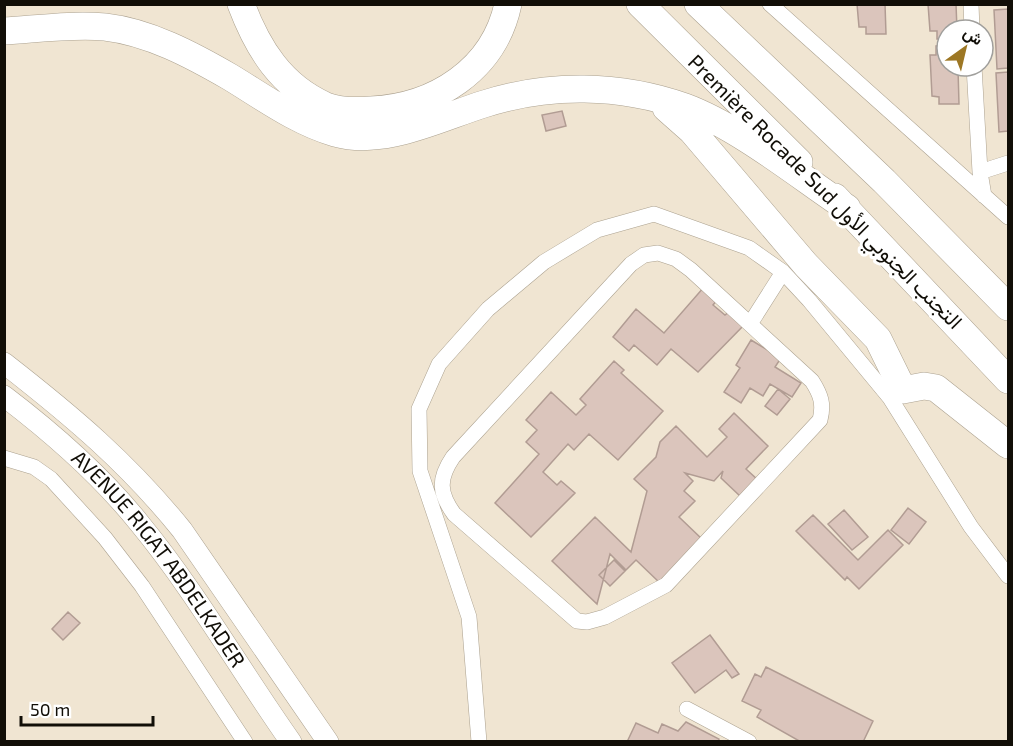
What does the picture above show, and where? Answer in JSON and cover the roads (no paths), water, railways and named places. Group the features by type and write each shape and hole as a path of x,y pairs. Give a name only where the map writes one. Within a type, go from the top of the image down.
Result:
{"highway":[{"path":"241,4 265,57 277,72 299,90 328,107 357,111 412,105 454,83 475,67 493,46 504,23 508,4"},
{"name":"Première Rocade Sud التجنب الجنوبي الأول","path":"640,4 847,208 1008,380"},
{"name":"Première Rocade Sud التجنب الجنوبي الأول","path":"698,4 884,181 1008,307"},
{"path":"717,4 884,181"},
{"path":"4,31 104,27 150,38 190,55 298,117 336,133 372,135 408,131 484,104 533,92 591,88 654,98 687,108 729,130 847,208"},
{"path":"654,98 692,131 806,266 878,339 896,394 924,386 936,388 1008,445"}],"street":[{"path":"770,4 1008,218"},
{"path":"975,78 980,172 984,196"},
{"path":"980,172 1008,163"},
{"path":"479,741 469,617 420,471 419,409 439,364 488,309 544,262 597,230 654,214 749,248 783,272 896,394 971,527 1008,576"},
{"path":"658,253 676,259 750,324 812,381 821,394 823,407 820,420 666,585 605,617 586,622 577,621 454,514 443,500 441,484 443,471 453,457 631,264 644,255 658,253"},
{"path":"750,324 783,272"},
{"path":"4,363 98,438 156,498 182,530 328,741"},
{"name":"AVENUE RIGAT ABDELKADER","path":"4,396 82,461 139,522 165,555 291,741"},
{"path":"4,458 34,467 51,479 105,538 142,586 244,741"},
{"path":"687,709 749,741"}]}
